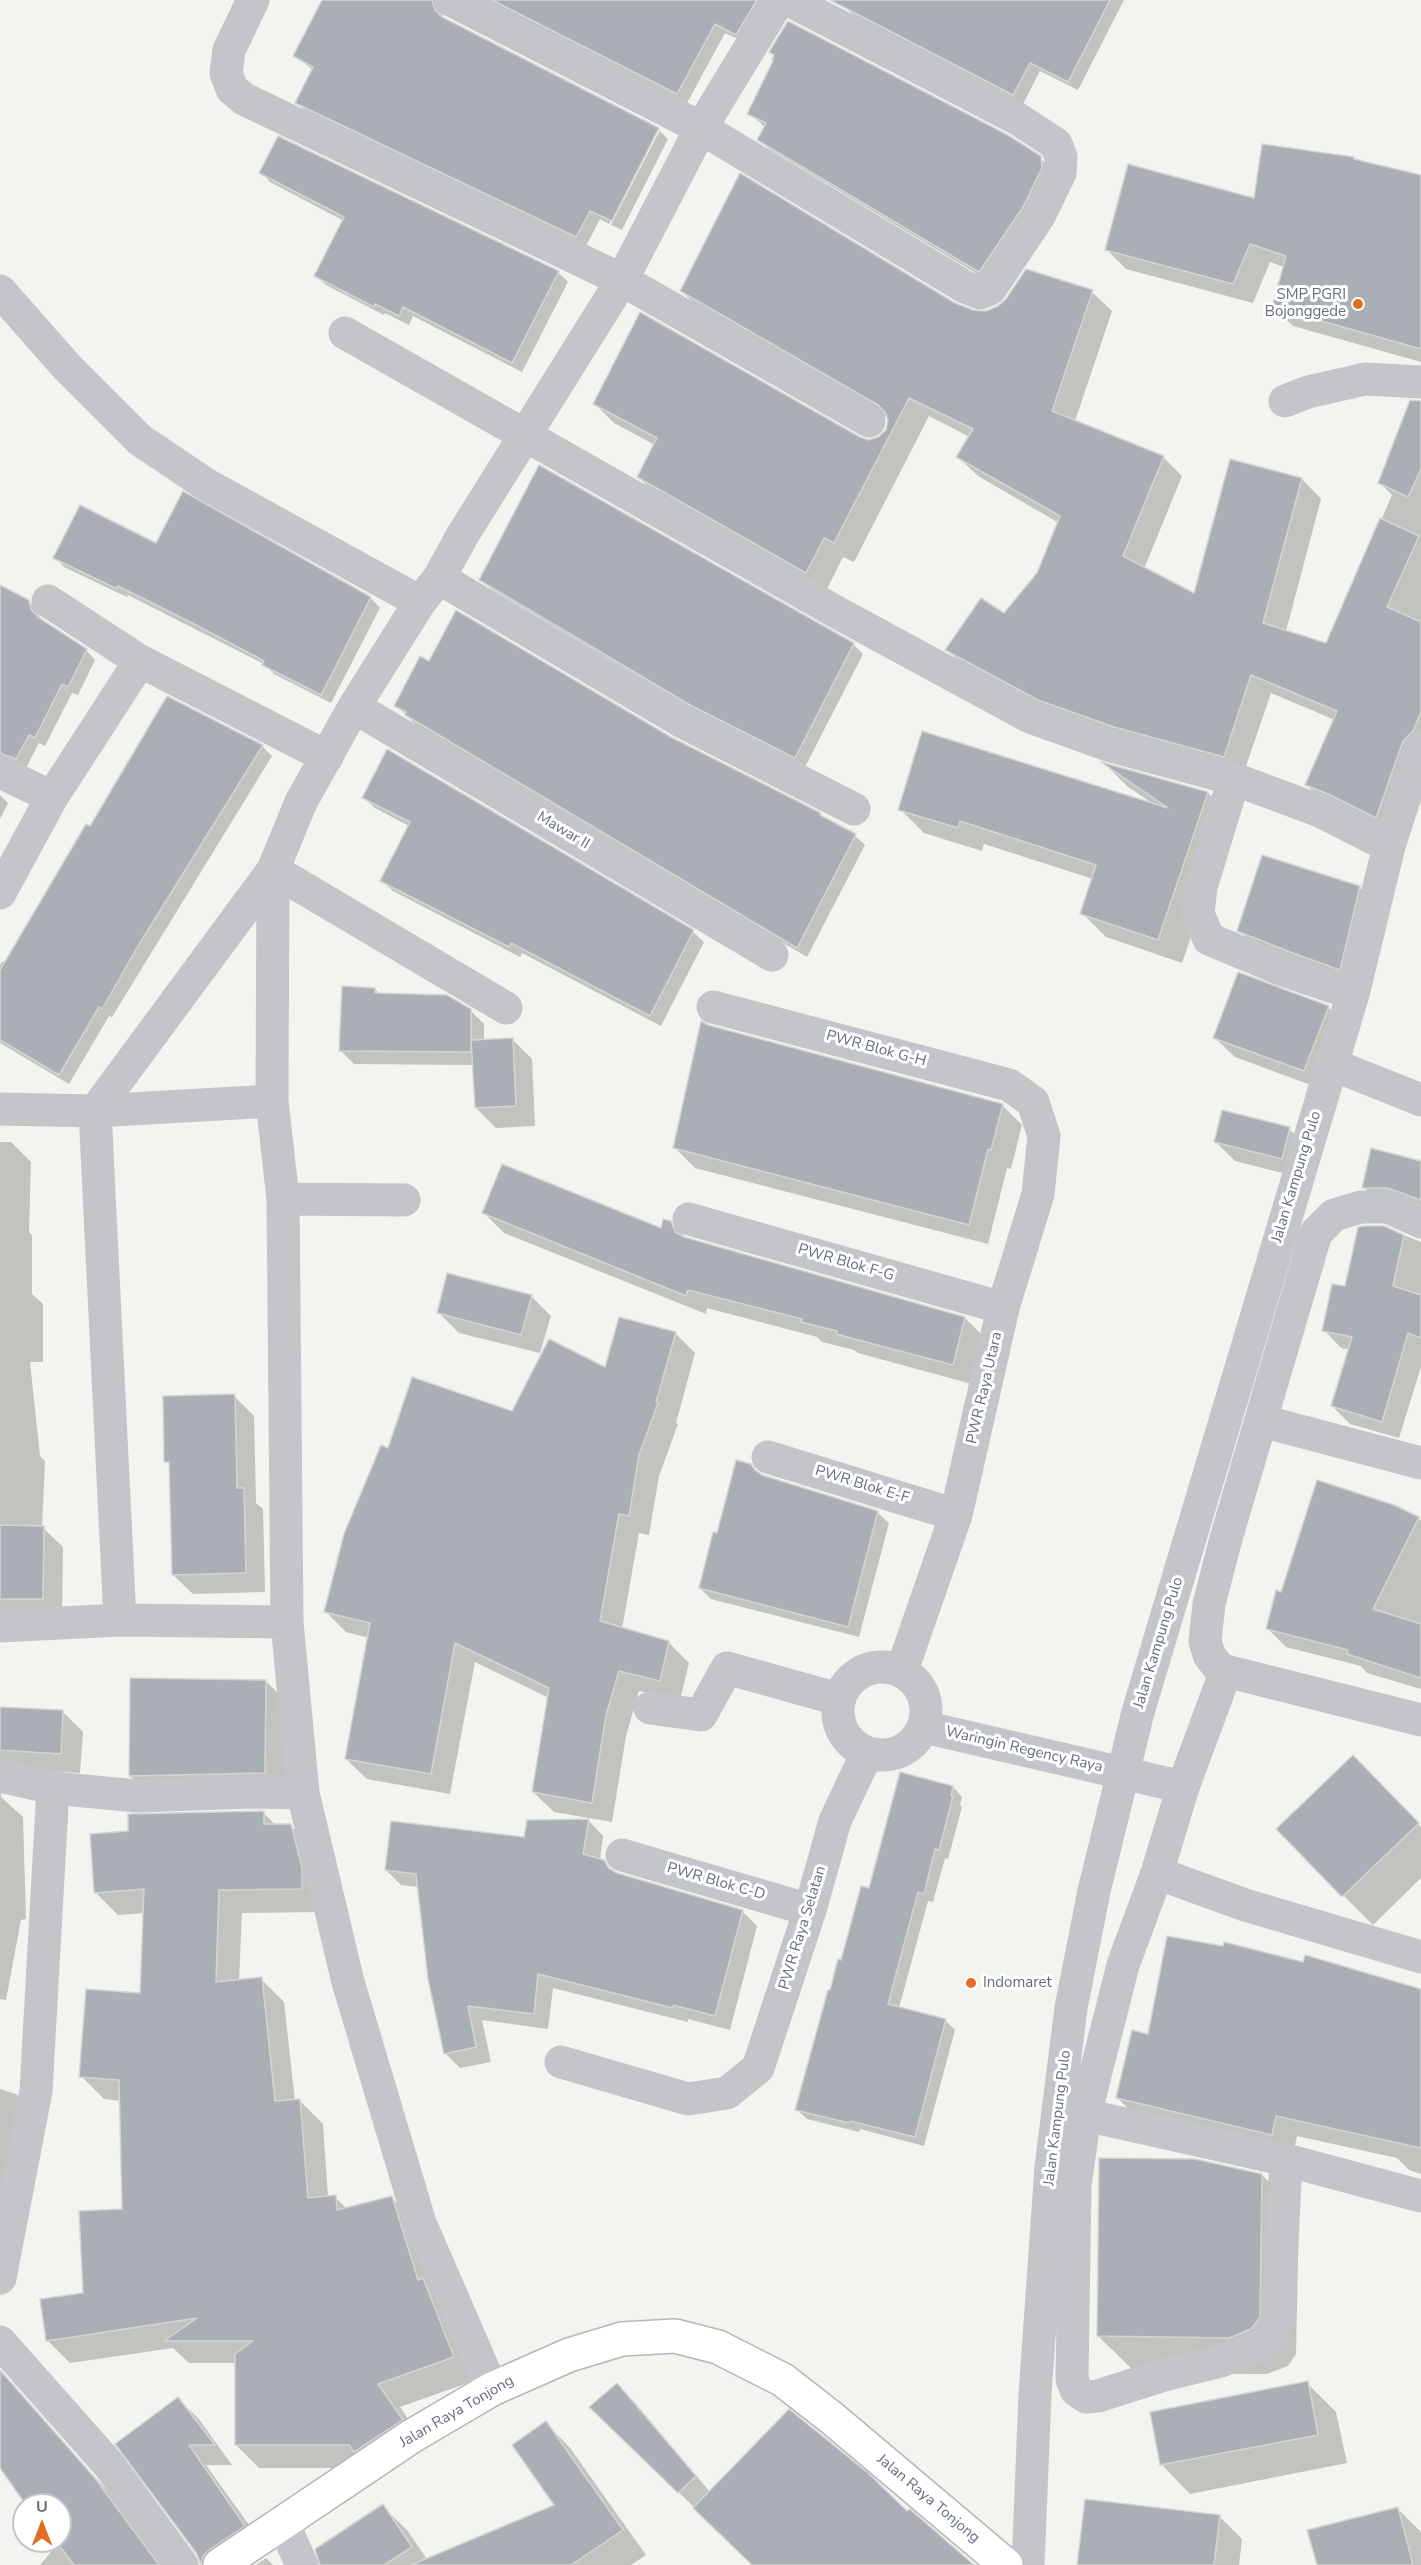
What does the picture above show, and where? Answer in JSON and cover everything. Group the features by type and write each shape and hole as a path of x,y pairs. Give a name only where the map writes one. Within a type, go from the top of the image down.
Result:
{"main road":[{"name":"Jalan Raya Tonjong","path":"220,2565 412,2436 492,2389 569,2355 622,2339 675,2336 718,2347 783,2380 833,2419 1006,2565"}],"street":[{"path":"253,0 229,50 226,73 232,89 244,99 622,280 869,421"},
{"path":"451,0 701,128 965,287 980,293 990,289 1039,216 1060,173 1061,157 1056,144 1018,119 789,0"},
{"path":"120,1620 95,1111 273,870 301,802 354,707 622,280 701,128 779,0"},
{"path":"0,291 67,367 140,440 207,485 429,590 855,809"},
{"path":"345,333 907,651 1030,717 1108,745 1234,779 1320,811 1389,846"},
{"path":"1285,401 1308,392 1365,379 1421,382"},
{"path":"48,601 140,661 327,757"},
{"path":"0,892 52,797 140,661"},
{"name":"Mawar II","path":"354,707 772,955"},
{"name":"Jalan Kampung Pulo","path":"1028,2565 1035,2395 1051,2167 1071,2008 1094,1891 1138,1712 1353,994 1389,846 1421,747"},
{"path":"0,772 52,797"},
{"path":"1234,779 1201,887 1198,914 1209,939 1283,970 1353,994"},
{"path":"273,870 506,1008"},
{"path":"273,870 272,1101 283,1198 287,1622 303,1793 348,1982 420,2223 492,2389"},
{"name":"PWR Blok G-H","path":"713,1007 1009,1085 1033,1102"},
{"path":"1331,1064 1421,1101"},
{"path":"0,1109 95,1111 272,1101"},
{"name":"PWR Raya Utara","path":"903,1670 956,1515 1003,1308 1038,1194 1044,1136 1033,1102"},
{"path":"283,1198 404,1200"},
{"path":"1421,1222 1388,1207 1361,1207 1334,1215 1316,1233 1209,1604 1205,1641 1209,1655 1219,1668 1226,1671 1421,1720"},
{"name":"PWR Blok F-G","path":"689,1219 1003,1308"},
{"path":"1262,1421 1421,1463"},
{"name":"PWR Blok E-F","path":"768,1457 956,1515"},
{"path":"0,1626 120,1620 287,1622"},
{"path":"889,1666 903,1670 916,1681 924,1694 927,1710 924,1727 916,1742 901,1752 884,1755 867,1753 849,1741 838,1721 838,1699 850,1679 862,1671 889,1666"},
{"path":"650,1708 701,1716 727,1668 838,1699"},
{"path":"1226,1671 1183,1787 1157,1873 1123,1965 1085,2115 1075,2185 1072,2379 1076,2390 1086,2397 1098,2396 1164,2375 1221,2361 1263,2344 1278,2323 1286,2160"},
{"name":"Waringin Regency Raya","path":"924,1727 1183,1787"},
{"name":"PWR Raya Selatan","path":"561,2062 688,2099 727,2093 758,2068 810,1910 835,1821 867,1753"},
{"path":"0,1776 53,1788 138,1796 252,1792 303,1793"},
{"path":"0,2278 36,2091 53,1788"},
{"name":"PWR Blok C-D","path":"622,1855 810,1910"},
{"path":"1157,1873 1245,1905 1421,1957"},
{"path":"1085,2115 1286,2160 1421,2196"},
{"path":"0,2342 109,2465 182,2565"},
{"path":"283,2523 302,2565"}],"building":[{"path":"322,0 432,0 435,10 442,17 659,128 612,221 590,211 576,237 295,103 313,67 293,56"},
{"path":"492,0 757,0 736,35 715,24 677,94"},
{"path":"830,0 1110,0 1068,82 1030,63 1013,95"},
{"path":"788,21 1008,135 1041,156 1042,168 1023,207 979,272 757,140 766,123 747,114 773,61 774,55 769,52"},
{"path":"278,136 559,271 512,363 403,307 399,316 375,304 374,307 314,276 344,217 259,173"},
{"path":"1262,144 1354,157 1354,159 1421,175 1421,349 1272,307 1286,256 1250,244 1233,284 1105,250 1128,164 1254,198"},
{"path":"740,173 955,303 973,310 986,311 998,306 1006,299 1026,269 1093,290 1052,411 1164,456 1123,556 1194,593 1230,459 1302,478 1263,623 1326,643 1380,518 1419,536 1387,607 1421,622 1421,712 1413,731 1403,741 1376,818 1305,785 1337,711 1251,675 1224,757 1114,727 1038,700 945,650 981,598 1004,613 1037,573 1060,516 956,457 973,429 909,398 834,543 824,538 806,573 637,477 657,438 593,404 640,312 860,437 869,440 878,437 886,430 888,420 885,412 878,405 680,291"},
{"path":"1410,400 1421,401 1421,469 1408,497 1378,483"},
{"path":"539,465 854,643 795,758 690,705 479,580"},
{"path":"183,491 371,597 321,695 262,665 264,661 196,625 118,586 117,589 53,558 80,505 156,543"},
{"path":"0,585 29,600 31,609 38,617 87,649 68,687 62,684 35,738 29,735 16,759 0,753"},
{"path":"456,610 671,737 821,813 820,815 856,834 797,948 405,715 406,712 394,706 420,656 429,661"},
{"path":"167,696 263,745 138,946 102,1009 99,1007 59,1075 0,1040 0,970 86,824 90,826"},
{"path":"922,731 1168,808 1101,762 1208,792 1158,940 1080,914 1096,865 960,821 958,828 898,810"},
{"path":"387,749 694,930 650,1016 511,943 509,947 380,881 410,822 362,798"},
{"path":"1262,855 1360,886 1340,970 1237,931"},
{"path":"1238,972 1329,1006 1304,1071 1213,1038"},
{"path":"342,986 375,988 375,993 447,995 471,1009 471,1052 339,1051"},
{"path":"701,1021 708,1025 1003,1104 991,1150 988,1149 969,1225 673,1148"},
{"path":"513,1038 516,1106 475,1108 471,1040"},
{"path":"1222,1110 1290,1127 1282,1159 1214,1142"},
{"path":"1371,1148 1421,1161 1421,1200 1388,1188 1362,1188"},
{"path":"502,1164 661,1228 663,1219 671,1221 675,1232 684,1237 965,1317 953,1365 836,1334 837,1331 801,1322 802,1319 688,1290 686,1296 482,1213"},
{"path":"1384,1226 1404,1235 1393,1286 1421,1295 1421,1338 1408,1333 1382,1422 1331,1406 1352,1337 1322,1331 1332,1284 1345,1286 1358,1227"},
{"path":"447,1273 532,1295 521,1335 437,1313"},
{"path":"619,1317 676,1332 656,1402 658,1403 639,1455 629,1516 619,1514 600,1621 669,1641 660,1681 619,1671 606,1715 592,1803 532,1792 549,1688 455,1643 431,1774 345,1759 370,1623 324,1612 344,1534 381,1445 388,1448 412,1377 512,1411 549,1339 605,1367"},
{"path":"235,1394 237,1488 244,1488 246,1573 172,1575 169,1462 164,1462 163,1396"},
{"path":"736,1460 751,1464 762,1475 878,1511 848,1627 699,1588 713,1532 717,1533"},
{"path":"1317,1480 1394,1505 1419,1517 1373,1609 1421,1624 1421,1678 1347,1654 1348,1650 1266,1629 1276,1590 1281,1592"},
{"path":"0,1525 44,1526 43,1599 0,1599"},
{"path":"130,1678 266,1680 265,1773 129,1776"},
{"path":"0,1707 63,1710 61,1754 0,1750"},
{"path":"1353,1755 1419,1823 1342,1897 1276,1829"},
{"path":"900,1772 953,1786 951,1796 953,1796 939,1850 935,1849 924,1894 918,1892 888,2004 946,2019 915,2137 795,2110 828,1990 830,1990 838,1959 841,1960 861,1886 869,1888"},
{"path":"264,1811 264,1824 291,1824 302,1868 302,1889 219,1890 216,1982 262,1977 275,2101 300,2099 308,2198 336,2195 337,2210 392,2196 418,2280 423,2278 454,2357 378,2384 403,2420 354,2452 349,2445 235,2445 235,2354 253,2341 164,2341 197,2318 46,2341 40,2299 83,2293 79,2211 122,2209 119,2080 79,2077 86,1989 140,1993 144,1889 94,1893 90,1834 128,1831 128,1814"},
{"path":"589,1819 583,1854 604,1860 609,1868 617,1873 743,1910 715,2016 673,2005 673,2008 538,1974 534,2014 468,2006 476,2047 444,2054 428,1979 416,1874 385,1870 391,1821 524,1837 527,1820"},
{"path":"1167,1936 1223,1946 1224,1942 1303,1962 1305,1955 1421,1989 1421,2148 1276,2116 1272,2135 1116,2098 1132,2030 1148,2034"},
{"path":"1099,2158 1195,2159 1262,2174 1260,2317 1251,2329 1229,2338 1097,2336"},
{"path":"0,2370 94,2477 159,2565 74,2565 65,2553 72,2553 72,2493 18,2493 0,2468"},
{"path":"1308,2381 1318,2435 1160,2465 1150,2412"},
{"path":"617,2383 696,2476 678,2493 589,2407"},
{"path":"178,2397 215,2445 189,2445 245,2526 209,2550 203,2556 201,2565 197,2554 115,2444"},
{"path":"789,2409 868,2473 907,2511 910,2509 974,2565 752,2565 693,2508"},
{"path":"546,2421 623,2530 571,2565 411,2565 554,2505 512,2445"},
{"path":"1085,2499 1220,2515 1214,2565 1077,2565"},
{"path":"383,2504 412,2547 384,2565 320,2565 315,2549"},
{"path":"1398,2507 1413,2565 1317,2565 1307,2530"}],"place":[{"name":"SMP PGRI Bojonggede","path":"1358,304"},
{"name":"Indomaret","path":"971,1983"}]}
